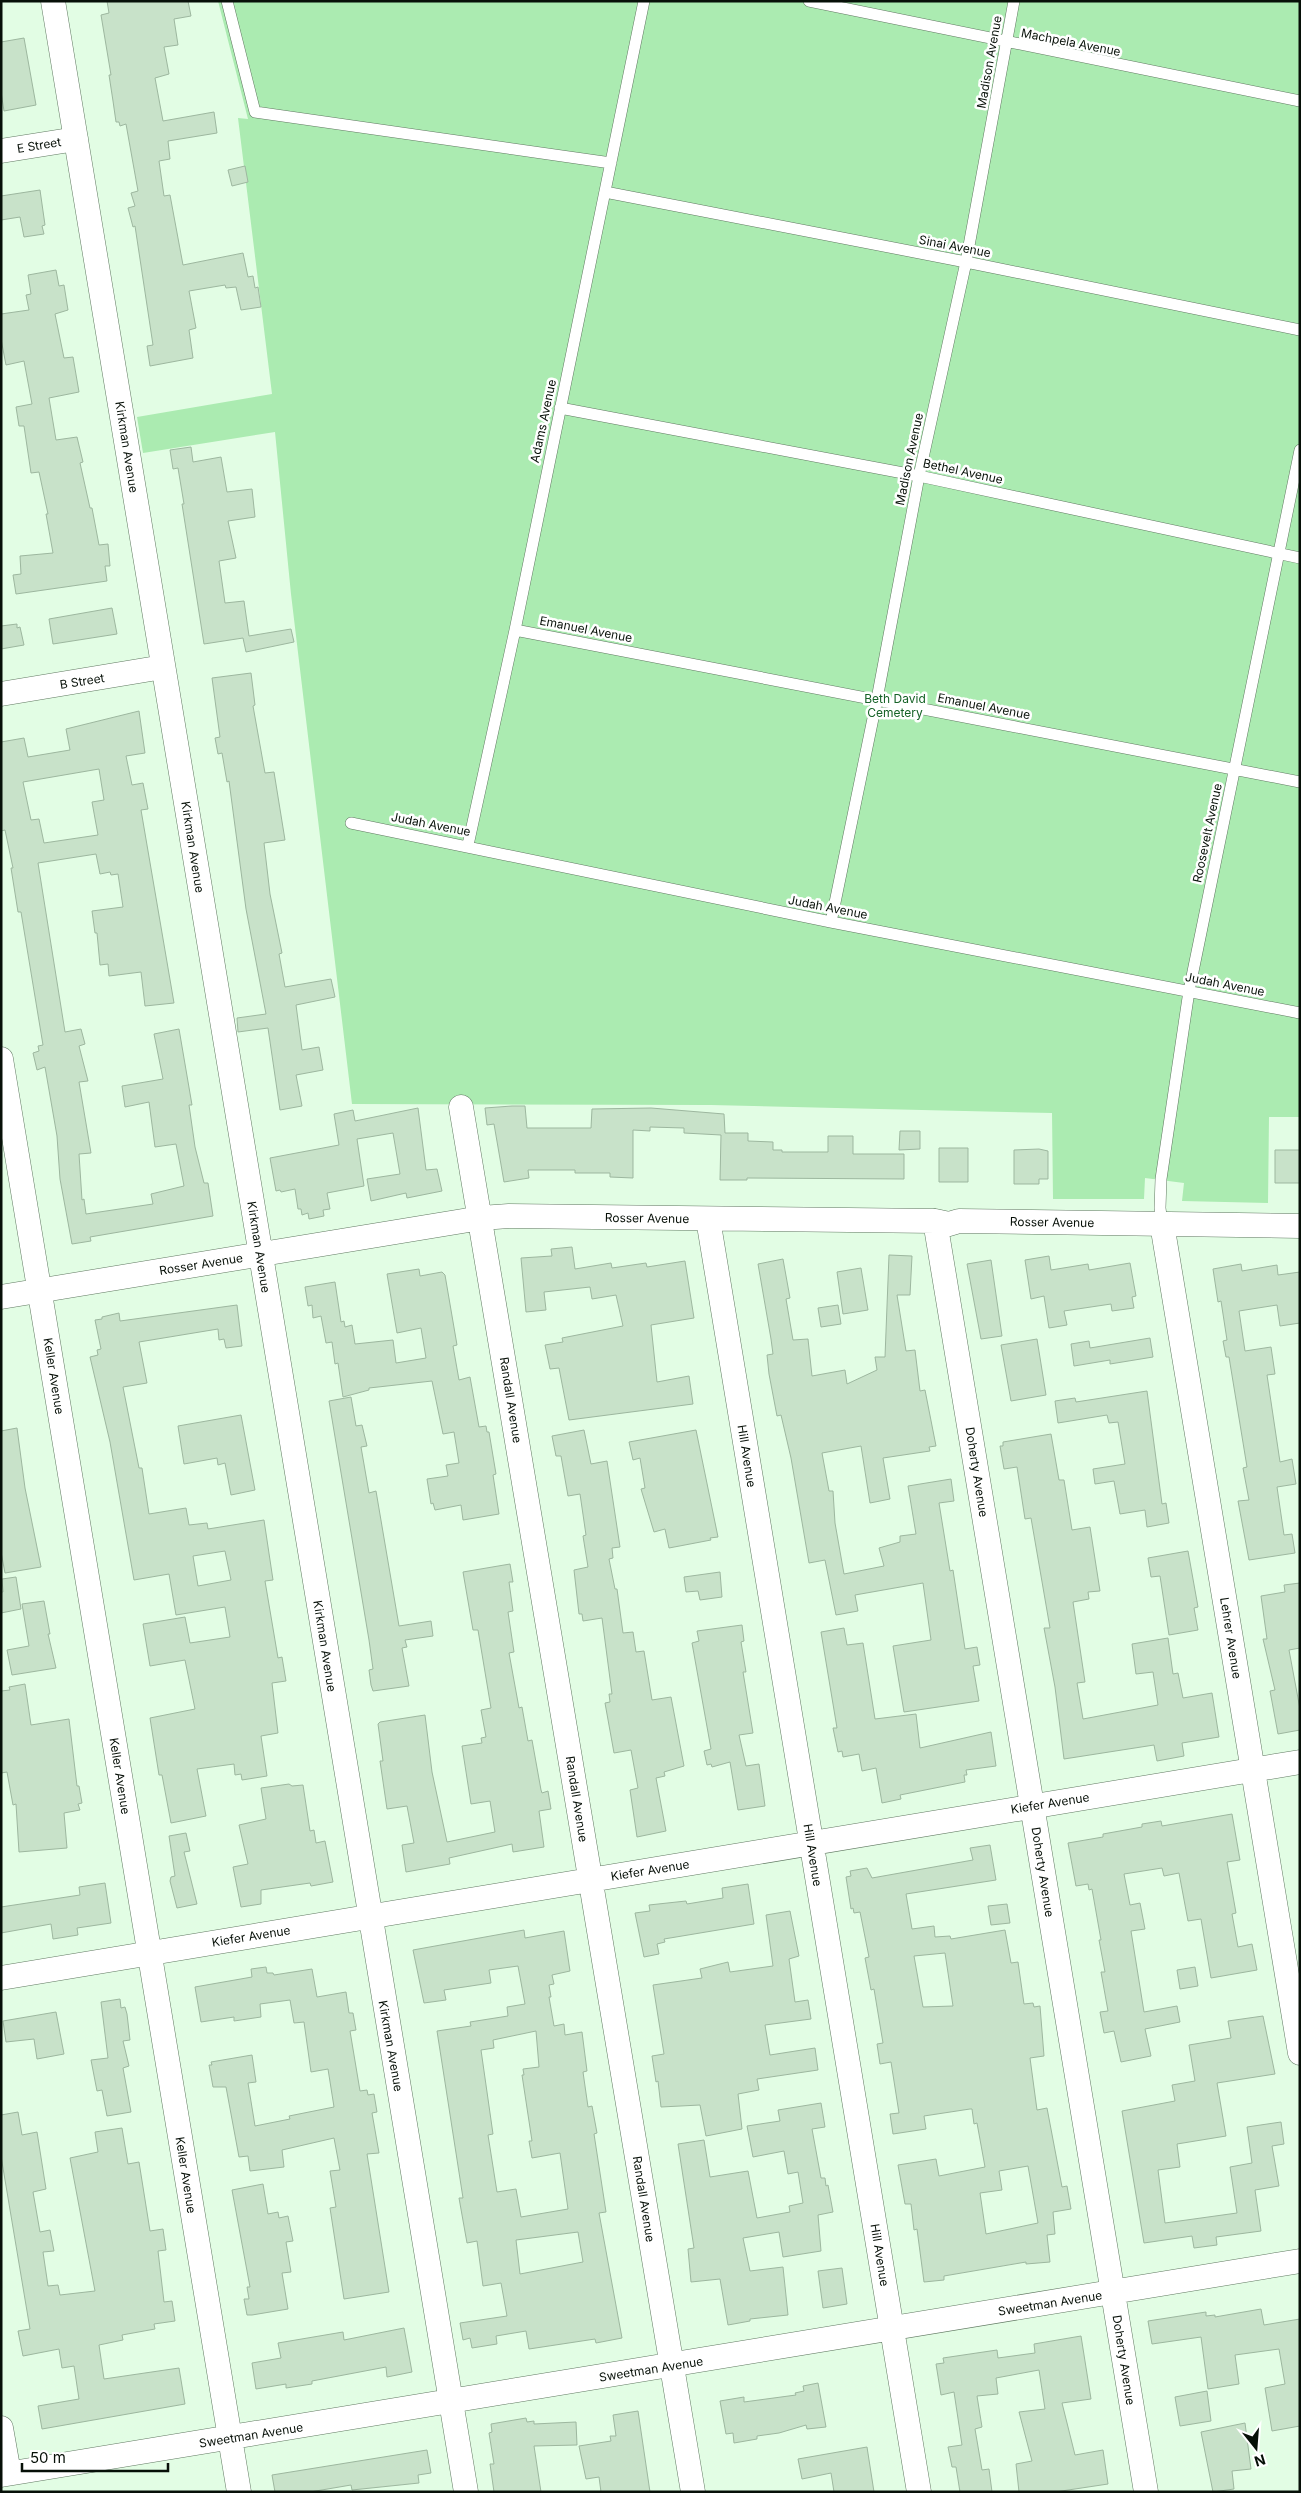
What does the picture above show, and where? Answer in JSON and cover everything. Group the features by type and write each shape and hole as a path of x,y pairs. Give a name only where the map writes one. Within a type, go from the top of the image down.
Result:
{"street":[{"name":"Kirkman Avenue","path":"53,1 369,1917 466,2492"},
{"name":"E Street","path":"1,151 76,139"},
{"name":"B Street","path":"1,694 163,667"},
{"name":"Keller Avenue","path":"1,1059 239,2492"},
{"name":"Randall Avenue","path":"461,1107 692,2492"},
{"name":"Rosser Avenue","path":"1,1297 481,1218 509,1216 935,1222 949,1224 959,1221 1030,1221 1300,1226"},
{"name":"Hill Avenue","path":"708,1219 919,2492"},
{"name":"Doherty Avenue","path":"935,1222 1146,2492"},
{"name":"Lehrer Avenue","path":"1162,1224 1300,2053"},
{"name":"Kiefer Avenue","path":"1,1978 1300,1762"},
{"name":"Sweetman Avenue","path":"5,2474 230,2439 1300,2261"},
{"path":"1,2428 5,2474"}],"lane":[{"path":"227,1 255,112 611,163"},
{"name":"Adams Avenue","path":"468,845 515,630 644,1"},
{"name":"Machpela Avenue","path":"809,1 1006,43 1300,101"},
{"name":"Madison Avenue","path":"831,922 877,699 919,476 966,262 1014,1"},
{"name":"Sinai Avenue","path":"605,192 966,262 1300,330"},
{"name":"Bethel Avenue","path":"560,408 919,476 1300,558"},
{"name":"Roosevelt Avenue","path":"1162,1224 1160,1208 1161,1179 1189,991 1300,450"},
{"name":"Emanuel Avenue","path":"515,630 1300,782"},
{"name":"Judah Avenue","path":"351,823 468,845 831,922 1300,1013"}],"green space":[{"name":"Beth David Cemetery","path":"218,1 1300,1 1300,1117 1269,1117 1268,1203 1182,1201 1184,1183 1145,1178 1144,1199 1053,1199 1052,1113 711,1105 352,1104 291,594 275,432 143,453 137,417 272,394 238,118 248,119"}],"building":[{"path":"107,1 188,1 191,16 174,19 178,45 164,47 169,74 155,78 163,121 214,112 217,133 168,141 170,159 159,161 164,196 170,195 183,265 243,253 248,277 253,276 255,288 258,287 261,307 241,310 236,287 226,288 225,285 189,291 196,328 189,330 193,358 150,366 147,346 153,345 135,226 133,227 128,208 135,206 131,193 138,191 126,124 120,126 119,122 116,122 109,75 111,75 101,15 109,13"},
{"path":"24,38 36,105 4,111 1,92 1,42"},
{"path":"245,166 248,182 232,186 228,170"},
{"path":"40,190 45,225 42,226 44,234 24,237 20,217 1,220 1,196"},
{"path":"56,270 59,286 64,285 68,310 55,314 64,358 73,357 79,392 49,398 56,440 77,437 83,462 80,463 90,508 92,508 99,545 108,544 110,566 105,566 107,581 16,594 13,575 21,574 20,556 53,553 46,514 48,514 39,472 31,473 24,426 19,426 16,407 32,404 24,361 6,365 1,339 1,314 29,310 26,295 31,294 28,275"},
{"path":"191,447 193,462 221,457 227,492 252,489 255,517 228,521 236,558 219,561 225,603 244,601 249,636 291,629 294,642 246,652 243,638 204,644 178,468 173,469 170,450"},
{"path":"112,608 117,634 53,644 49,619"},
{"path":"17,624 17,628 20,627 24,645 1,649 1,626"},
{"path":"251,673 255,705 253,706 265,773 274,772 285,840 264,843 270,894 282,953 279,954 285,987 331,979 335,997 296,1005 302,1050 319,1047 323,1070 296,1075 302,1106 280,1110 268,1028 238,1032 237,1018 266,1014 246,909 229,781 227,782 222,753 218,754 215,738 220,737 212,678"},
{"path":"139,711 145,753 126,756 132,785 143,783 148,809 141,810 174,1003 145,1006 141,972 109,976 108,964 100,965 97,933 95,933 92,911 123,907 118,874 111,875 110,872 100,874 96,854 38,863 65,1032 81,1029 85,1044 79,1046 88,1081 79,1082 91,1153 79,1154 82,1200 84,1199 86,1214 153,1204 151,1194 184,1186 176,1144 155,1147 149,1102 125,1107 122,1086 163,1079 154,1034 179,1029 192,1105 189,1105 195,1147 204,1183 208,1183 213,1216 90,1237 91,1241 72,1244 60,1179 57,1136 45,1067 37,1070 33,1053 39,1051 38,1046 43,1045 21,912 18,912 11,868 13,868 5,830 1,831 1,742 24,738 28,757 70,750 66,729","holes":["99,769 104,800 92,802 98,835 44,843 39,819 31,820 23,782"]},
{"path":"525,1106 527,1128 591,1128 592,1109 651,1108 724,1114 725,1133 748,1133 748,1141 773,1142 773,1150 782,1150 782,1152 828,1152 828,1136 853,1136 853,1154 904,1154 904,1179 747,1178 747,1180 720,1180 721,1135 684,1133 684,1128 650,1127 650,1131 633,1130 633,1178 610,1177 610,1173 575,1173 575,1170 528,1170 529,1178 504,1182 494,1124 487,1125 485,1108"},
{"path":"418,1108 426,1170 437,1169 442,1191 407,1198 406,1193 371,1201 367,1179 400,1174 393,1133 357,1139 364,1186 327,1193 330,1209 323,1210 324,1216 309,1219 308,1213 302,1215 301,1209 298,1209 295,1189 281,1192 280,1190 276,1191 270,1158 339,1145 334,1114 353,1110 355,1121"},
{"path":"900,1131 920,1131 920,1149 899,1150"},
{"path":"939,1148 968,1148 968,1182 939,1182"},
{"path":"1039,1149 1048,1151 1048,1179 1039,1179 1039,1184 1014,1184 1014,1150"},
{"path":"1275,1150 1300,1150 1300,1183 1275,1183"},
{"path":"572,1247 575,1269 611,1263 612,1268 646,1263 647,1267 685,1261 694,1318 651,1325 657,1382 689,1376 693,1404 569,1420 559,1368 550,1369 545,1345 563,1342 562,1338 623,1326 616,1295 592,1299 590,1287 544,1292 546,1310 526,1312 521,1258 552,1256 551,1249"},
{"path":"889,1255 912,1256 910,1295 897,1295 906,1351 915,1350 920,1391 925,1390 936,1446 929,1447 930,1451 883,1458 890,1499 870,1503 861,1446 822,1453 829,1491 833,1491 835,1523 844,1574 884,1566 879,1548 900,1542 900,1536 916,1534 908,1486 951,1479 954,1501 939,1503 950,1571 953,1570 965,1649 977,1647 980,1665 973,1666 979,1701 904,1712 893,1646 931,1640 923,1583 855,1595 858,1611 836,1615 825,1560 809,1563 791,1458 781,1415 777,1416 769,1374 767,1355 773,1354 758,1264 783,1259 790,1298 786,1299 793,1340 808,1339 812,1376 845,1370 847,1384 877,1370 875,1357 885,1357"},
{"path":"1049,1256 1051,1270 1088,1264 1089,1270 1130,1263 1136,1296 1132,1297 1134,1308 1112,1311 1111,1304 1064,1311 1067,1325 1049,1328 1044,1296 1031,1299 1025,1260"},
{"path":"991,1260 1002,1336 981,1339 967,1264"},
{"path":"1241,1264 1242,1271 1277,1265 1278,1275 1300,1272 1300,1323 1280,1326 1277,1305 1239,1311 1245,1351 1271,1347 1275,1374 1267,1375 1280,1462 1292,1459 1296,1484 1277,1487 1284,1535 1292,1534 1295,1553 1249,1560 1238,1501 1249,1500 1243,1468 1247,1467 1229,1357 1226,1357 1223,1341 1227,1340 1221,1301 1218,1302 1213,1269"},
{"path":"861,1268 868,1310 843,1314 837,1272"},
{"path":"419,1269 420,1276 442,1272 445,1275 457,1345 453,1346 459,1380 470,1377 479,1427 486,1426 487,1432 489,1432 496,1474 493,1475 499,1514 463,1520 461,1505 435,1510 433,1503 431,1504 427,1479 448,1476 446,1465 459,1463 454,1432 443,1434 432,1381 369,1388 369,1390 343,1397 338,1363 335,1364 332,1342 326,1343 321,1316 313,1318 312,1305 308,1306 305,1287 335,1282 341,1322 344,1321 345,1327 352,1325 355,1344 393,1340 396,1363 426,1358 421,1328 397,1333 387,1274"},
{"path":"237,1305 242,1346 226,1348 224,1339 219,1340 218,1329 139,1342 147,1383 123,1387 139,1468 142,1468 149,1514 186,1508 189,1525 207,1523 208,1529 264,1520 273,1580 265,1581 278,1658 282,1657 286,1681 272,1683 278,1733 261,1736 267,1776 242,1780 241,1774 235,1775 234,1764 197,1769 206,1816 171,1823 162,1775 159,1775 150,1718 195,1709 185,1660 150,1666 143,1624 185,1617 190,1643 230,1637 225,1607 176,1615 169,1574 134,1580 110,1442 90,1357 98,1355 97,1350 101,1349 95,1320 119,1313 120,1321","holes":["225,1551 231,1580 198,1586 193,1556"]},
{"path":"838,1305 841,1324 821,1327 818,1308"},
{"path":"1150,1338 1153,1357 1110,1364 1110,1360 1074,1366 1071,1344 1089,1341 1090,1348"},
{"path":"1037,1339 1046,1395 1011,1401 1001,1345"},
{"path":"1147,1391 1162,1504 1166,1503 1169,1523 1147,1527 1145,1510 1120,1514 1114,1481 1095,1484 1093,1469 1125,1464 1118,1422 1109,1423 1107,1415 1058,1423 1055,1401 1075,1398 1076,1402"},
{"path":"351,1397 356,1426 362,1425 367,1446 361,1447 369,1493 376,1491 399,1626 431,1621 433,1636 405,1640 407,1647 402,1648 409,1686 373,1691 369,1670 373,1669 369,1640 329,1401"},
{"path":"241,1415 255,1490 231,1495 225,1463 218,1465 217,1458 184,1464 178,1426"},
{"path":"17,1428 25,1488 41,1567 5,1573 1,1552 1,1431"},
{"path":"584,1430 591,1464 607,1461 620,1547 612,1548 613,1558 609,1559 615,1589 617,1589 623,1633 633,1632 636,1652 644,1651 652,1700 671,1697 684,1766 664,1772 665,1776 656,1778 666,1831 637,1837 630,1790 638,1788 631,1750 614,1753 605,1703 610,1702 609,1694 612,1694 602,1618 583,1621 582,1614 579,1614 574,1570 588,1567 583,1536 586,1535 580,1494 568,1496 561,1456 556,1456 552,1436"},
{"path":"696,1430 718,1537 669,1548 665,1529 654,1532 641,1489 645,1488 640,1458 633,1460 629,1442"},
{"path":"1051,1434 1059,1480 1064,1480 1072,1530 1090,1527 1100,1591 1088,1592 1089,1599 1073,1602 1085,1682 1077,1683 1083,1719 1158,1705 1153,1672 1136,1674 1132,1644 1168,1638 1173,1674 1178,1673 1183,1698 1212,1693 1219,1737 1182,1743 1184,1756 1157,1761 1154,1745 1064,1759 1055,1687 1044,1628 1050,1628 1031,1518 1025,1519 1017,1467 1004,1469 1000,1446 1003,1446 1003,1442"},
{"path":"1188,1551 1198,1607 1194,1608 1198,1630 1169,1635 1160,1576 1151,1577 1148,1558"},
{"path":"510,1564 513,1582 509,1582 513,1611 508,1612 514,1652 509,1653 519,1708 522,1707 528,1741 532,1740 541,1790 542,1793 548,1791 551,1809 539,1811 544,1847 513,1852 512,1844 449,1858 450,1864 406,1872 402,1845 414,1843 407,1806 387,1809 380,1761 383,1761 378,1724 380,1722 425,1715 432,1772 447,1842 495,1832 490,1801 471,1804 462,1746 482,1743 481,1738 486,1737 481,1710 491,1708 478,1630 473,1630 463,1572"},
{"path":"720,1572 722,1597 700,1600 698,1591 686,1592 684,1577"},
{"path":"16,1577 21,1609 1,1613 2,1579"},
{"path":"1300,1583 1300,1648 1289,1650 1300,1709 1300,1730 1278,1734 1270,1691 1275,1690 1263,1639 1267,1639 1261,1596 1285,1592 1284,1585"},
{"path":"44,1601 50,1634 48,1634 56,1668 12,1675 7,1650 29,1646 22,1604"},
{"path":"742,1625 744,1641 741,1642 746,1672 743,1672 753,1733 739,1735 746,1766 759,1764 765,1806 738,1810 730,1762 712,1767 711,1764 707,1765 704,1751 711,1749 692,1643 699,1641 697,1631"},
{"path":"844,1628 847,1645 863,1643 875,1719 916,1714 920,1748 991,1732 996,1766 966,1770 967,1775 964,1775 965,1782 900,1795 901,1799 882,1803 876,1768 862,1771 859,1754 843,1757 842,1751 838,1752 833,1728 837,1728 821,1632"},
{"path":"25,1684 31,1725 69,1719 77,1786 79,1786 82,1803 78,1804 80,1810 64,1813 67,1848 19,1852 16,1804 13,1805 7,1772 1,1773 1,1691 10,1690 9,1687"},
{"path":"289,1784 292,1786 303,1785 310,1831 314,1830 316,1843 325,1841 333,1882 311,1886 310,1883 261,1890 261,1904 241,1907 233,1867 248,1864 239,1825 266,1819 261,1788"},
{"path":"1232,1814 1240,1860 1227,1862 1236,1913 1232,1914 1238,1947 1252,1944 1257,1970 1211,1978 1201,1919 1188,1921 1179,1873 1164,1876 1162,1868 1124,1874 1130,1905 1140,1903 1145,1929 1131,1931 1144,2012 1177,2006 1180,2022 1145,2029 1151,2056 1121,2062 1114,2031 1104,2033 1100,2012 1108,2011 1101,1972 1105,1972 1099,1940 1101,1940 1092,1889 1089,1890 1088,1884 1076,1886 1068,1843 1103,1837 1103,1834 1142,1827 1142,1824 1161,1821 1162,1826"},
{"path":"186,1833 190,1851 184,1852 197,1904 177,1908 170,1881 171,1877 175,1876 169,1836"},
{"path":"990,1845 996,1880 906,1894 912,1929 934,1926 935,1937 950,1936 951,1939 1005,1930 1011,1963 1018,1962 1024,2004 1033,2003 1034,2007 1040,2006 1044,2056 1030,2058 1037,2110 1047,2108 1062,2187 1067,2186 1071,2209 1053,2212 1055,2234 1047,2235 1050,2262 1026,2264 1026,2262 944,2276 944,2280 924,2282 917,2229 914,2230 911,2204 905,2204 898,2165 936,2159 939,2176 985,2167 977,2123 974,2124 972,2109 970,2109 924,2116 926,2129 893,2134 890,2114 899,2113 891,2062 880,2064 877,2044 883,2043 874,1989 871,1990 865,1958 869,1957 860,1912 854,1913 853,1908 851,1909 846,1877 851,1876 850,1871 867,1868 872,1878 973,1860 970,1848","holes":["945,1953 953,2006 923,2007 914,1956","1028,2166 1038,2223 986,2234 980,2193 1002,2190 999,2171"]},
{"path":"105,1883 111,1923 77,1928 78,1935 53,1939 51,1924 1,1933 1,1907 80,1895 79,1887"},
{"path":"748,1884 754,1924 664,1939 665,1942 657,1944 659,1954 644,1957 635,1913 650,1911 649,1905 686,1901 687,1904 723,1898 722,1888"},
{"path":"1007,1904 1010,1923 991,1925 988,1906"},
{"path":"790,1911 799,1956 789,1959 795,2002 808,2000 811,2019 765,2025 770,2055 815,2048 818,2070 757,2079 759,2090 738,2094 742,2129 706,2136 700,2105 661,2107 658,2081 656,2082 652,2056 664,2054 653,1985 702,1978 700,1969 728,1962 730,1972 773,1966 766,1915"},
{"path":"524,1930 525,1938 564,1931 570,1971 552,1975 554,1984 549,1985 551,1997 549,1997 554,2026 564,2024 565,2035 582,2032 587,2071 583,2072 588,2107 592,2106 597,2133 594,2134 606,2212 599,2213 622,2338 596,2343 595,2339 529,2349 526,2331 496,2336 497,2344 472,2348 470,2338 463,2340 460,2323 507,2316 501,2283 483,2286 477,2241 467,2243 459,2198 463,2198 437,2031 471,2026 470,2022 508,2016 507,2007 525,2004 518,1966 489,1970 491,1983 444,1990 446,2000 424,2003 413,1950","holes":["536,2031 539,2067 523,2069 524,2075 522,2075 532,2141 529,2141 532,2158 560,2153 568,2209 521,2217 516,2189 497,2192 488,2135 493,2134 481,2050 494,2048 493,2040","578,2232 583,2262 520,2274 516,2240"]},
{"path":"266,1967 267,1973 273,1973 274,1975 312,1969 317,1997 346,1992 349,2013 353,2013 356,2030 350,2031 360,2091 367,2090 368,2095 374,2094 377,2112 372,2113 379,2153 367,2154 389,2292 344,2299 330,2208 336,2207 330,2171 340,2170 334,2138 282,2150 284,2167 250,2171 248,2156 239,2157 226,2087 213,2087 209,2065 212,2065 211,2062 252,2055 256,2082 248,2083 255,2126 290,2119 289,2116 334,2107 328,2069 311,2072 304,2022 294,2023 290,2000 260,2004 261,2017 234,2021 234,2017 201,2022 195,1987 252,1977 251,1969"},
{"path":"1195,1967 1198,1986 1180,1989 1177,1970"},
{"path":"120,1999 121,2008 125,2007 127,2014 130,2040 123,2041 129,2066 123,2068 131,2112 107,2116 102,2090 97,2091 91,2060 108,2058 101,2002"},
{"path":"56,2012 64,2054 37,2059 34,2039 6,2042 3,2021"},
{"path":"1263,2016 1275,2074 1217,2083 1226,2136 1177,2144 1180,2167 1158,2170 1165,2223 1237,2213 1230,2167 1252,2163 1247,2127 1281,2122 1284,2144 1272,2146 1279,2186 1255,2190 1261,2231 1216,2237 1217,2245 1194,2248 1192,2236 1144,2243 1122,2111 1175,2101 1172,2085 1195,2081 1189,2045 1231,2038 1228,2021"},
{"path":"821,2103 825,2127 812,2129 821,2178 825,2178 826,2186 828,2185 833,2212 818,2215 821,2251 783,2257 779,2232 743,2238 750,2271 783,2267 788,2315 750,2319 750,2321 728,2325 720,2279 691,2282 688,2249 694,2248 678,2144 704,2140 710,2177 748,2171 757,2218 790,2212 789,2206 803,2203 798,2172 788,2174 784,2151 753,2157 747,2126 780,2121 778,2110"},
{"path":"18,2112 22,2135 37,2132 46,2189 33,2192 40,2232 50,2230 54,2251 43,2252 48,2286 58,2285 60,2295 95,2291 70,2158 98,2152 95,2132 122,2128 128,2164 139,2162 150,2231 163,2229 166,2250 158,2251 164,2302 172,2301 175,2321 154,2324 155,2329 122,2335 123,2340 99,2345 104,2379 179,2368 185,2404 42,2429 38,2406 79,2399 74,2366 62,2368 59,2349 23,2356 18,2331 30,2329 1,2156 1,2115"},
{"path":"263,2184 268,2214 278,2212 279,2218 288,2216 293,2241 286,2242 291,2272 282,2273 288,2309 247,2315 244,2299 249,2299 247,2287 250,2287 232,2190"},
{"path":"842,2268 847,2304 823,2308 818,2271"},
{"path":"1261,2309 1264,2325 1300,2319 1300,2426 1272,2431 1265,2388 1285,2384 1279,2349 1235,2355 1239,2384 1208,2389 1201,2337 1152,2344 1148,2321 1206,2312 1206,2316 1215,2315 1215,2317"},
{"path":"404,2328 412,2372 387,2377 386,2367 312,2381 312,2384 286,2388 286,2384 256,2389 252,2363 281,2358 278,2343 343,2332 344,2340"},
{"path":"1081,2336 1091,2399 1062,2403 1075,2455 1103,2450 1108,2484 1055,2492 1019,2492 1016,2464 1032,2461 1019,2412 1045,2409 1039,2370 996,2378 998,2394 977,2396 982,2427 975,2429 982,2470 989,2469 992,2492 960,2492 956,2467 952,2467 948,2447 962,2445 954,2392 941,2395 936,2364 944,2363 943,2358 997,2350 998,2358 1035,2353 1034,2344"},
{"path":"818,2383 826,2427 807,2429 806,2425 779,2433 757,2436 757,2439 734,2443 733,2433 726,2434 720,2401 744,2397 744,2402 796,2395 795,2393 804,2391 803,2386"},
{"path":"1207,2391 1211,2421 1180,2426 1175,2397"},
{"path":"638,2411 650,2492 601,2492 599,2477 586,2479 579,2446 611,2441 610,2436 616,2436 613,2415"},
{"path":"526,2418 527,2422 534,2421 534,2424 576,2422 577,2445 534,2446 541,2492 494,2492 490,2464 494,2464 489,2433 492,2432 491,2424"},
{"path":"1245,2423 1251,2469 1232,2471 1234,2489 1213,2492 1201,2432"},
{"path":"867,2447 874,2492 834,2492 831,2473 802,2479 798,2459"},
{"path":"427,2450 431,2473 418,2475 419,2483 352,2490 351,2485 310,2492 275,2492 272,2475"}]}
